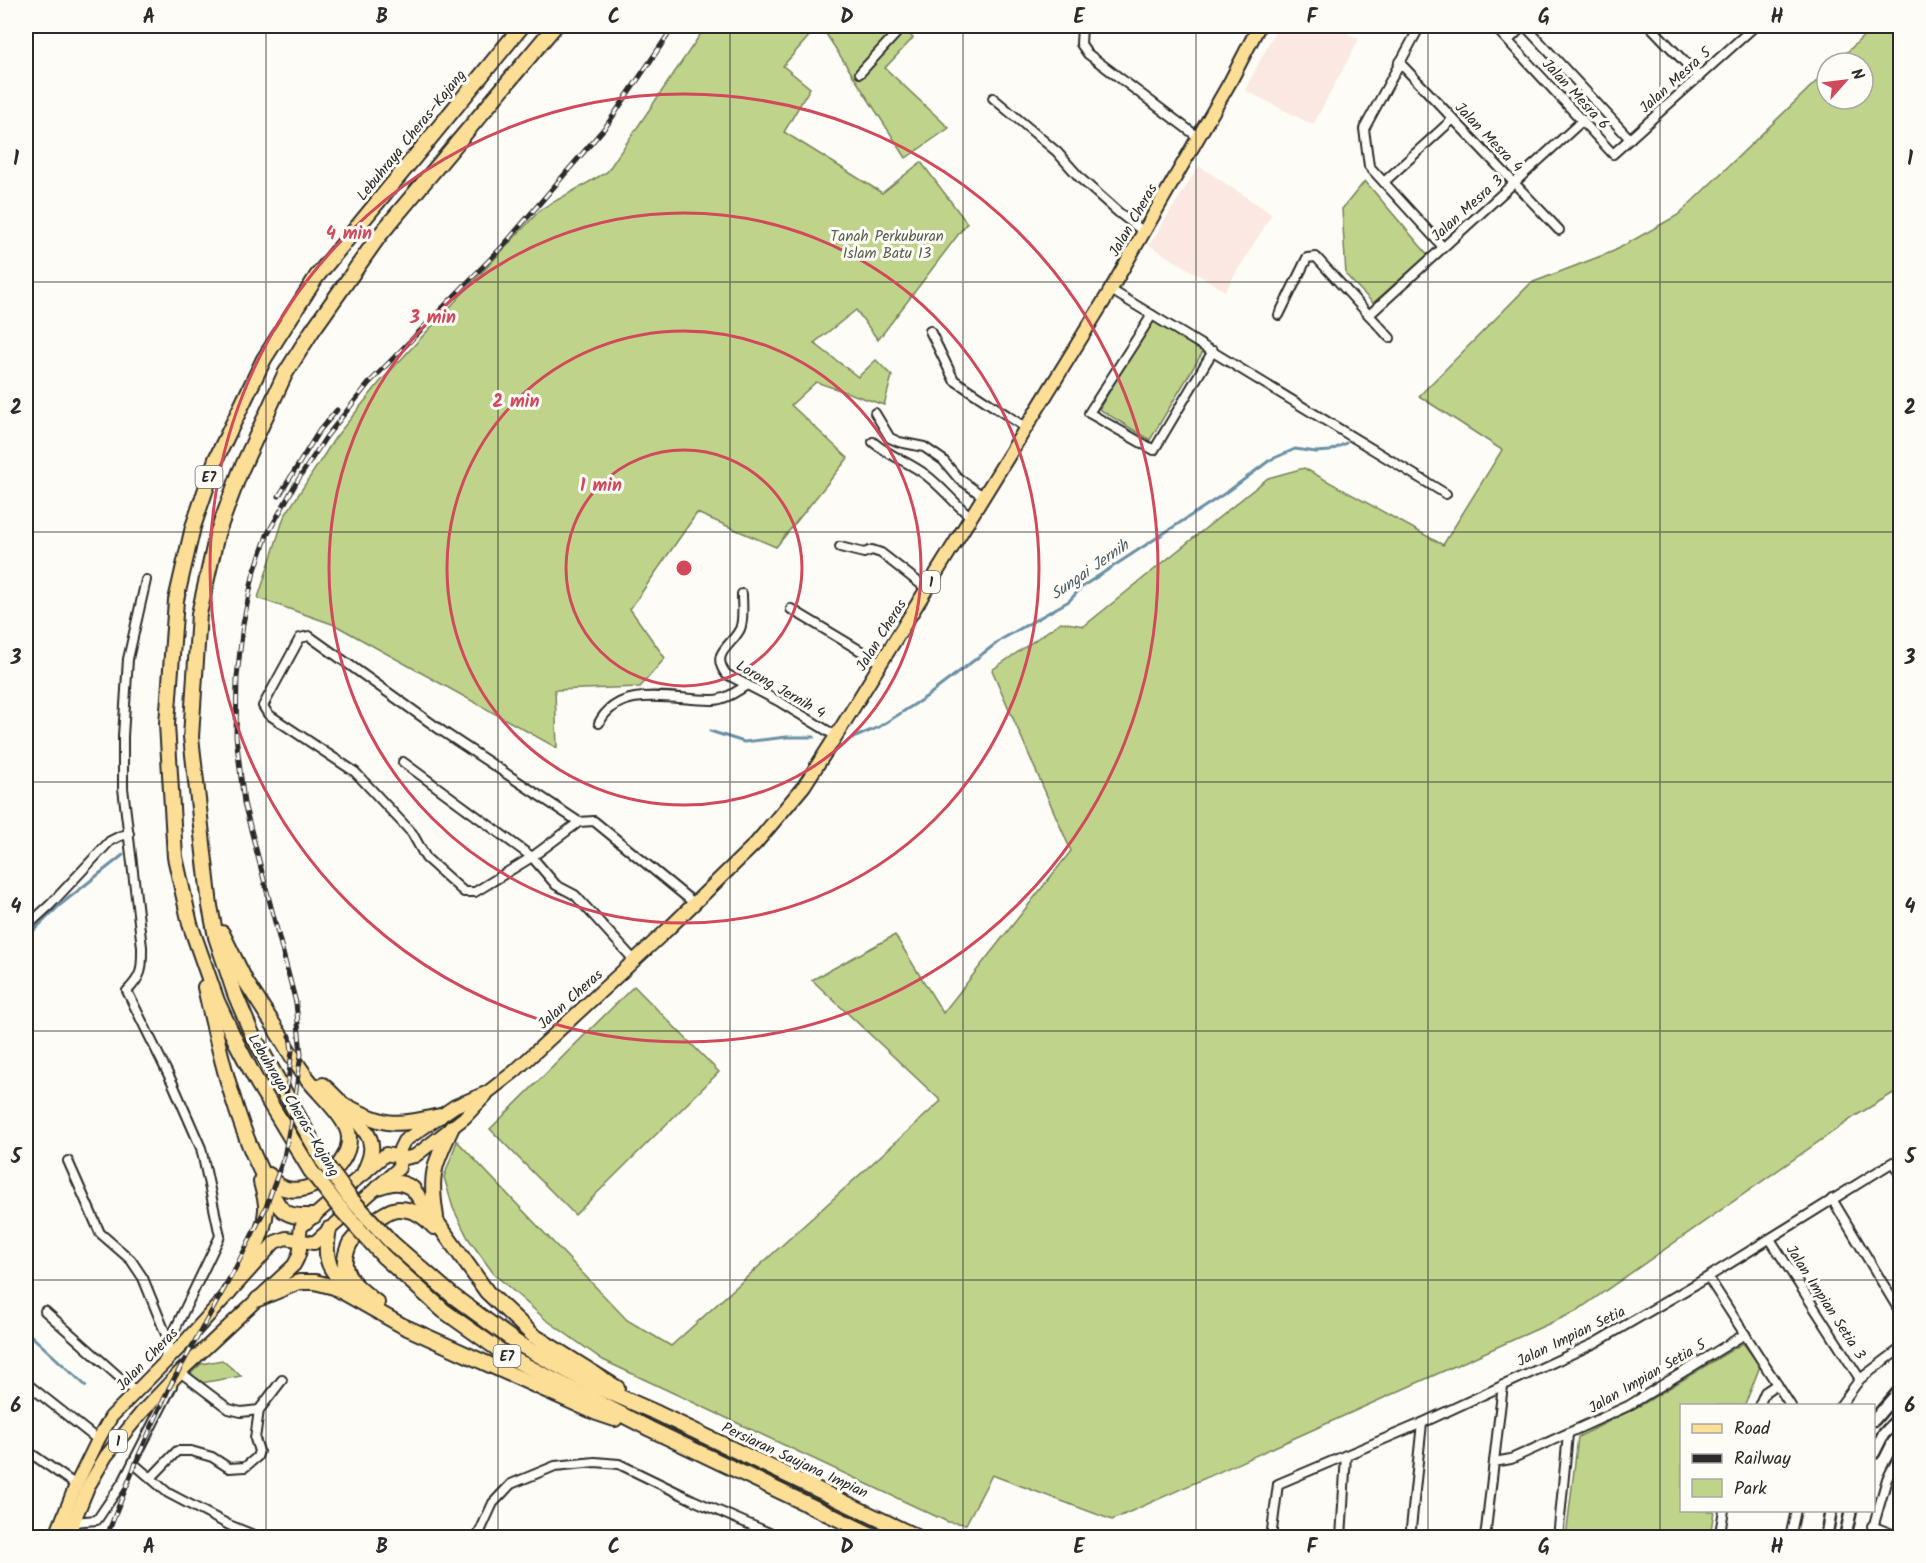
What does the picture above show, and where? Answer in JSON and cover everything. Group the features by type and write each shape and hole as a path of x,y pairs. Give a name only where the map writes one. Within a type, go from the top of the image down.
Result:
{"highway":[{"name":"Lebuhraya Cheras–Kajang","path":"522,26 316,276 264,359 216,459 193,527 176,600 167,724 175,857 190,924 217,1001 236,1042 311,1172 339,1207 383,1256 444,1311 509,1358 650,1429"},
{"name":"Lebuhraya Cheras–Kajang","path":"555,26 379,236 285,374 240,472 217,534 199,614 191,737 210,906 224,963 248,1024 272,1072 323,1161 351,1198 391,1242 453,1296 517,1343 595,1386 657,1413"},
{"path":"210,906 246,982 304,1075 344,1123 349,1135 348,1148 343,1159 331,1172 312,1186 299,1190 283,1190 273,1182 263,1165 235,1102"},
{"path":"190,924 213,1027 235,1102 257,1164 267,1209 263,1228 251,1254 228,1293"},
{"path":"277,1032 308,1070 341,1103 370,1141 371,1155 364,1173"},
{"path":"341,1103 375,1120 396,1124 440,1116"},
{"path":"436,1220 432,1194 434,1166 453,1127"},
{"path":"257,1164 280,1208 292,1216 314,1216"},
{"path":"378,1186 395,1181 405,1183 413,1189 456,1252"},
{"path":"403,1326 351,1280 345,1266 345,1255 351,1243 384,1214 396,1209 414,1210 428,1221 487,1292 534,1336 657,1413"},
{"path":"329,1229 326,1258 333,1273 362,1302"},
{"path":"258,1299 299,1282 315,1282 334,1287 403,1326 597,1413 650,1429"},
{"name":"Persiaran Saujana Impian","path":"657,1413 919,1538"},
{"name":"E7","path":"650,1429 878,1538"}],"main road":[{"name":"Jalan Cheras","path":"67,1538 88,1487 106,1456 142,1412 180,1372 294,1265 301,1253 299,1234 301,1227 386,1154 406,1158 415,1156 464,1118 488,1092 515,1071 756,843 804,786 1111,290 1230,82 1258,26"},
{"name":"Jalan Cheras","path":"55,1538 76,1485 111,1417 182,1345 275,1242 286,1238 314,1243 399,1168 400,1149 404,1141 455,1106 488,1092"}],"street":[{"path":"860,74 903,26"},
{"path":"1082,26 1081,44 1088,54 1198,138"},
{"path":"1420,26 1364,129 1369,166 1443,247"},
{"name":"Jalan Mesra 6","path":"1494,26 1614,154"},
{"path":"1509,40 1524,26 1630,139"},
{"path":"1650,26 1699,77"},
{"name":"Jalan Mesra 5","path":"1614,154 1755,26"},
{"name":"Jalan Mesra 4","path":"1399,62 1559,230"},
{"path":"993,98 1057,152 1081,179 1144,232"},
{"path":"1384,182 1453,119"},
{"name":"Jalan Mesra 3","path":"1369,315 1583,120"},
{"path":"1279,315 1307,258 1316,256 1390,338"},
{"path":"1111,290 1446,494"},
{"path":"1152,315 1089,413 1154,450 1213,351"},
{"path":"930,331 954,380 1026,428"},
{"path":"875,413 891,438 924,447 944,460 958,478 984,497"},
{"path":"873,442 885,452 902,459 925,474 971,518"},
{"path":"840,547 864,553 872,550 881,553 927,589"},
{"path":"146,580 128,659 124,710 123,788 142,947 142,970 138,981 127,991 173,1084 201,1148 220,1236 169,1342 164,1362"},
{"name":"Lorong Jernih 4","path":"742,594 741,627 719,661 726,674 780,702 836,736"},
{"path":"791,609 881,663"},
{"path":"579,822 442,731 309,636 300,638 263,706 267,714 355,772 412,832 426,858 464,892 475,892 532,856 579,822 594,821 694,903"},
{"path":"599,723 604,714 633,698 657,696 715,700 730,695 747,685"},
{"path":"403,762 532,856 556,885 575,896 634,960"},
{"path":"26,927 111,841 129,834"},
{"path":"68,1161 100,1233 131,1260 143,1278 169,1342"},
{"name":"Jalan Impian Setia","path":"1271,1538 1278,1484 1422,1423 1595,1343 1708,1277 1893,1162 1900,1174"},
{"path":"1832,1199 1900,1312"},
{"name":"Jalan Impian Setia 3","path":"1770,1239 1860,1379"},
{"path":"1708,1277 1790,1404"},
{"path":"45,1311 136,1392"},
{"name":"Jalan Impian Setia 5","path":"1494,1462 1511,1459 1628,1406 1745,1334"},
{"path":"1841,1404 1860,1379 1900,1349"},
{"path":"73,1522 97,1520 124,1480 180,1372 229,1409 241,1412 258,1410"},
{"path":"152,1477 177,1451 191,1451 212,1457 229,1468 245,1467 257,1457 259,1451 255,1439 258,1410 282,1380"},
{"path":"26,1383 98,1440"},
{"path":"1760,1404 1765,1392 1777,1384"},
{"path":"1485,1538 1503,1385"},
{"path":"1875,1419 1900,1390"},
{"path":"1875,1451 1883,1435 1900,1416"},
{"path":"1410,1538 1422,1423"},
{"path":"1558,1538 1568,1434"},
{"path":"26,1450 76,1485"},
{"path":"1870,1538 1887,1479 1900,1454"},
{"path":"1341,1538 1346,1455"},
{"path":"477,1538 493,1503 511,1484 555,1466 595,1462 619,1464 693,1500 781,1538"},
{"path":"133,1463 168,1493 228,1525 261,1538"},
{"path":"1719,1538 1724,1512"},
{"path":"1790,1538 1796,1512"},
{"path":"1826,1538 1831,1512"},
{"path":"1845,1538 1851,1512"},
{"path":"1872,1526 1900,1537"}],"shaded area":[{"path":"1278,26 1333,26 1359,39 1313,125 1245,90"},
{"path":"1199,166 1272,214 1225,291 1149,245"}],"green space":[{"name":"Tanah Perkuburan Islam Batu 13","path":"706,26 818,26 783,66 810,88 784,132 882,193 921,162 967,223 878,340 856,310 814,343 858,377 876,360 892,376 884,405 816,382 791,405 848,458 776,547 697,513 630,609 665,658 640,687 555,690 557,748 335,625 258,598 284,517 335,438 380,382 541,209 607,172"},
{"path":"821,26 901,26 913,38 885,68 949,128 906,158"},
{"path":"1874,26 1900,26 1900,1089 1857,1115 1575,1312 1112,1520 992,1475 966,1524 948,1522 603,1360 545,1319 494,1274 468,1238 453,1208 444,1177 457,1141 627,1320 671,1346 941,1101 812,980 895,935 943,1013 1071,851 992,670 1061,622 1084,626 1268,478 1304,468 1443,545 1502,450 1419,396 1531,283 1614,251 1678,215 1815,83 1815,111 1875,111 1875,51 1848,51"},
{"path":"1365,181 1428,255 1373,303 1346,275 1342,209"},
{"path":"1152,319 1204,350 1150,440 1099,409"},
{"path":"634,986 719,1072 575,1215 490,1129"},
{"path":"1743,1343 1760,1366 1745,1404 1680,1404 1680,1512 1714,1512 1710,1537 1566,1537 1578,1437 1643,1404"},
{"path":"222,1360 241,1376 201,1383 190,1374 201,1364"}],"waterway":[{"name":"Sungai Jernih","path":"853,738 879,727 926,697 1002,639 1069,601 1083,586 1230,490 1270,460 1295,449 1330,451 1346,443"},
{"name":"Sungai Jernih","path":"710,731 744,742 787,737 814,737"},
{"path":"26,938 60,905 123,855"},
{"path":"26,1331 86,1386"}],"railway":[{"path":"106,1538 169,1388 235,1269 266,1207 284,1157 294,1104 301,1054 296,1003 244,803 236,736 237,677 243,624 253,576 267,535 296,483 326,437 369,383 503,246 607,125 674,26"},
{"path":"279,496 319,431 337,410"},
{"path":"285,1104 292,1051 290,1036"}]}
